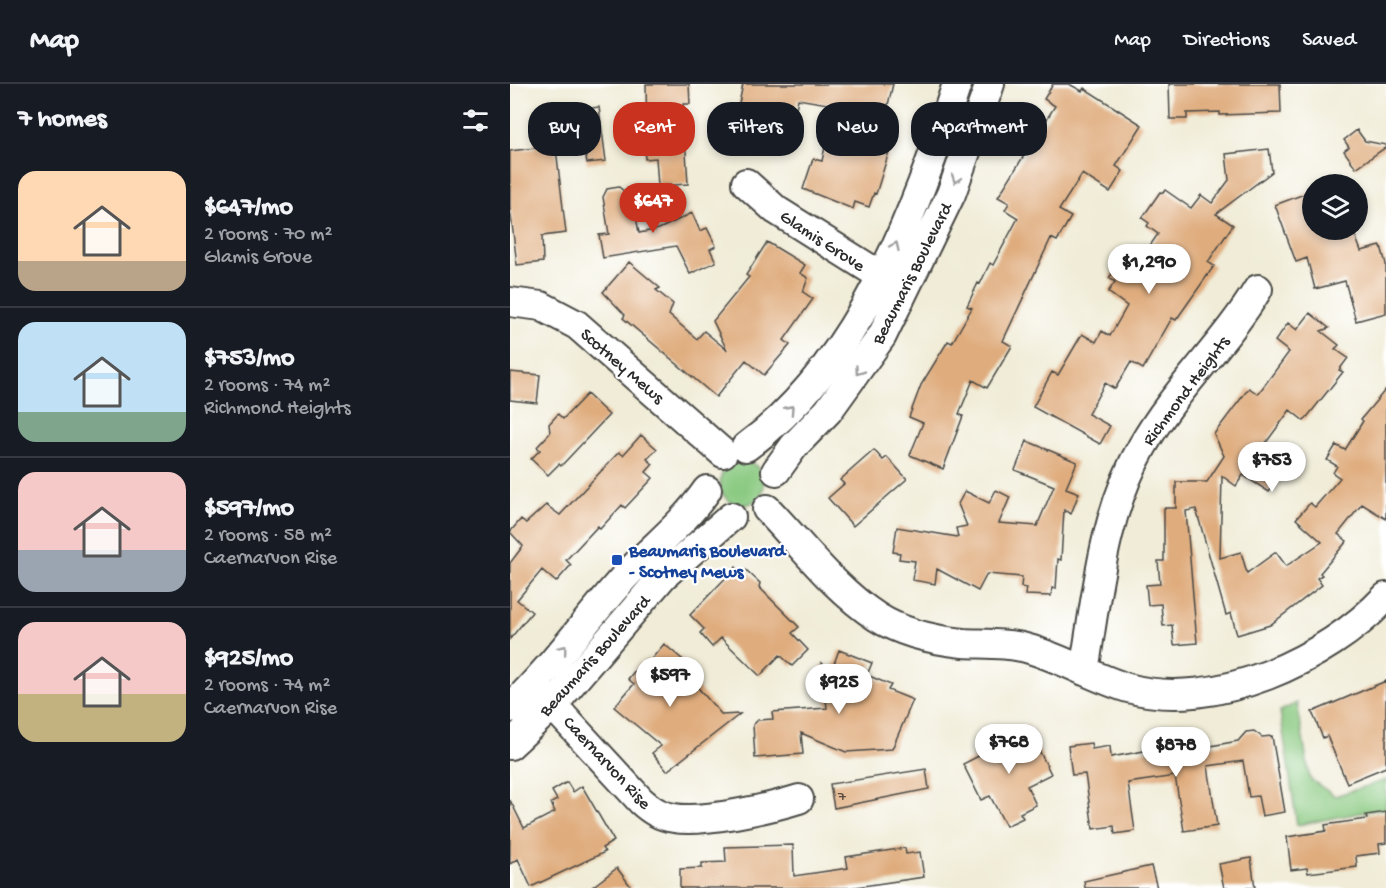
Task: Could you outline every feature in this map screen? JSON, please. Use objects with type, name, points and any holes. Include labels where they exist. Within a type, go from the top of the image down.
[{"type":"street","name":"Beaumaris Boulevard","points":[[734,450],[772,428],[815,380],[881,277],[915,205],[957,84]]},
{"type":"street","name":"Beaumaris Boulevard","points":[[776,471],[852,381],[882,336],[906,291],[951,194],[990,84]]},
{"type":"street","name":"Glamis Grove","points":[[746,183],[776,210],[906,291]]},
{"type":"street","name":"Richmond Heights","points":[[1084,671],[1104,552],[1123,486],[1142,447],[1163,414],[1245,310],[1258,289]]},
{"type":"street","name":"Scotney Mews","points":[[510,302],[541,306],[577,325],[734,450]]},
{"type":"street","points":[[734,450],[761,453],[776,471],[777,491],[767,509],[750,518],[731,517],[712,503],[707,490],[711,466],[734,450]]},
{"type":"street","name":"Beaumaris Boulevard","points":[[510,745],[620,582],[687,517],[707,490]]},
{"type":"street","points":[[767,509],[848,594],[878,617],[908,631],[933,639],[1020,647],[1127,688],[1148,693],[1195,693],[1240,684],[1281,671],[1338,639],[1360,623],[1386,597]]},
{"type":"street","name":"Beaumaris Boulevard","points":[[510,708],[544,694],[663,576],[731,517]]},
{"type":"street","name":"Caernarvon Rise","points":[[544,694],[641,801],[658,814],[687,819],[769,808],[799,800]]},
{"type":"green space","points":[[742,461],[751,462],[758,467],[763,474],[763,492],[758,499],[751,504],[742,505],[733,504],[726,499],[721,492],[720,483],[721,474],[726,467],[733,462]]},
{"type":"green space","points":[[1297,703],[1310,779],[1335,796],[1386,780],[1386,808],[1297,825],[1280,711]]},
{"type":"building","points":[[646,84],[689,84],[690,102],[646,102]]},
{"type":"building","points":[[743,84],[893,84],[889,102],[816,102],[798,99],[797,102],[739,102]]},
{"type":"building","points":[[1053,84],[1069,84],[1082,91],[1084,88],[1142,125],[1116,166],[1123,171],[1110,192],[1082,174],[1059,210],[1071,217],[1057,241],[1051,238],[1003,341],[1012,346],[987,388],[973,380],[959,414],[963,416],[943,469],[910,455],[923,423],[909,417],[921,385],[948,341],[952,343],[972,308],[967,306],[978,283],[980,284],[990,263],[993,265],[1018,218],[1005,210],[1009,203],[998,197],[1024,156],[1047,156],[1047,119],[1055,106],[1044,99]]},
{"type":"building","points":[[1169,84],[1280,84],[1281,113],[1220,115],[1220,112],[1187,113],[1187,119],[1170,119]]},
{"type":"building","points":[[601,122],[606,161],[587,163],[586,156],[601,156]]},
{"type":"building","points":[[1357,130],[1365,141],[1386,145],[1386,147],[1356,168],[1344,151],[1349,147],[1344,140]]},
{"type":"building","points":[[528,149],[528,156],[557,156],[566,233],[542,236],[543,262],[517,265],[510,207],[510,151]]},
{"type":"building","points":[[1269,149],[1272,172],[1216,214],[1233,225],[1208,262],[1214,266],[1176,320],[1172,318],[1143,369],[1131,362],[1115,389],[1105,383],[1088,414],[1110,426],[1100,444],[1033,407],[1052,372],[1058,375],[1082,334],[1096,342],[1102,331],[1110,336],[1127,306],[1108,292],[1115,282],[1109,278],[1126,254],[1138,263],[1158,234],[1147,226],[1149,223],[1142,218],[1160,192],[1163,193],[1165,190],[1191,208],[1201,195],[1212,203],[1229,180],[1226,154]]},
{"type":"building","points":[[645,156],[686,156],[688,184],[658,186],[656,158],[645,159]]},
{"type":"building","points":[[823,156],[888,156],[876,194],[874,193],[869,207],[855,202],[853,209],[803,189],[813,159],[822,161]]},
{"type":"building","points":[[619,187],[633,199],[639,233],[659,229],[692,213],[700,231],[707,228],[716,246],[710,249],[716,262],[690,274],[676,246],[603,258],[599,235],[609,234],[603,197],[607,189]]},
{"type":"building","points":[[1302,195],[1302,240],[1357,240],[1361,251],[1381,246],[1386,264],[1386,313],[1356,321],[1345,281],[1315,289],[1307,258],[1296,262],[1275,205]]},
{"type":"building","points":[[767,242],[805,265],[800,273],[808,278],[803,292],[813,299],[784,340],[790,345],[764,375],[746,360],[716,397],[623,318],[625,315],[603,292],[629,262],[660,288],[656,290],[673,304],[669,315],[697,339],[704,331],[727,350],[713,321],[749,277],[746,275]]},
{"type":"building","points":[[1310,313],[1329,328],[1321,331],[1339,345],[1335,349],[1348,358],[1339,370],[1343,372],[1304,421],[1290,410],[1265,444],[1290,460],[1269,492],[1243,475],[1236,486],[1222,476],[1220,558],[1241,552],[1247,573],[1276,552],[1286,566],[1322,542],[1296,519],[1310,503],[1315,507],[1340,478],[1333,473],[1337,466],[1327,460],[1336,445],[1345,450],[1363,421],[1361,419],[1386,389],[1386,519],[1362,504],[1338,534],[1347,541],[1320,573],[1322,575],[1317,578],[1322,585],[1270,625],[1237,635],[1231,613],[1226,615],[1196,509],[1186,511],[1197,643],[1174,645],[1172,625],[1163,626],[1161,604],[1148,605],[1146,585],[1160,584],[1158,561],[1164,561],[1164,508],[1176,508],[1176,482],[1207,482],[1224,456],[1214,434],[1249,388],[1258,394],[1289,352],[1275,341],[1288,323],[1297,330]]},
{"type":"building","points":[[510,372],[540,375],[537,403],[510,400]]},
{"type":"building","points":[[587,394],[609,415],[561,466],[559,464],[548,475],[531,459],[540,450],[537,447],[550,433],[549,424],[558,414],[563,419]]},
{"type":"building","points":[[641,435],[657,449],[647,459],[653,464],[646,472],[653,478],[625,508],[622,505],[600,529],[598,526],[566,560],[571,565],[556,582],[542,570],[517,600],[532,612],[510,639],[510,563],[523,546],[510,532],[521,519],[526,523],[546,505],[560,515],[619,452],[623,455]]},
{"type":"building","points":[[1027,441],[1077,462],[1066,488],[1079,493],[1071,514],[1064,510],[1061,560],[1058,559],[1056,589],[1052,588],[1051,596],[1025,595],[1026,588],[1021,587],[1022,577],[987,574],[978,591],[937,569],[935,584],[912,580],[915,561],[899,559],[900,553],[893,552],[897,527],[958,537],[956,528],[967,526],[958,504],[965,491],[989,503],[996,490],[1010,497],[999,523],[1037,526],[1054,486],[1015,470]]},
{"type":"building","points":[[874,450],[883,460],[887,457],[907,479],[853,526],[828,498],[844,484],[840,480]]},
{"type":"building","points":[[736,567],[742,574],[746,570],[760,583],[759,587],[799,627],[792,633],[808,650],[792,666],[780,655],[760,676],[721,638],[712,647],[700,633],[704,629],[690,615]]},
{"type":"building","points":[[664,644],[682,659],[677,664],[722,715],[740,714],[667,771],[652,753],[661,746],[614,707],[634,684],[628,679],[640,664],[642,666],[647,660],[649,662]]},
{"type":"building","points":[[839,650],[872,663],[867,675],[891,685],[888,690],[913,700],[892,749],[846,752],[801,733],[803,754],[755,758],[753,725],[758,720],[773,719],[772,712],[827,708],[822,663],[831,672]]},
{"type":"building","points":[[1386,681],[1386,767],[1347,783],[1327,736],[1323,738],[1312,712]]},
{"type":"building","points":[[1027,726],[1051,774],[1027,786],[1036,805],[1020,813],[1023,818],[1006,826],[990,796],[981,800],[963,764],[1010,739],[1008,736]]},
{"type":"building","points":[[1254,731],[1262,737],[1272,736],[1285,812],[1262,816],[1258,796],[1249,797],[1243,761],[1208,766],[1217,826],[1184,831],[1175,776],[1128,783],[1135,831],[1115,834],[1114,826],[1093,829],[1085,774],[1072,775],[1068,746],[1091,743],[1092,749],[1110,746],[1111,757],[1204,740],[1205,747],[1238,741],[1246,732]]},
{"type":"building","points":[[926,769],[929,789],[834,808],[830,784]]},
{"type":"building","points":[[567,782],[573,792],[582,786],[614,841],[602,848],[605,852],[531,887],[518,859],[510,864],[510,800],[524,828],[555,812],[551,803],[557,800],[552,791]]},
{"type":"building","points":[[1386,812],[1386,843],[1379,844],[1380,853],[1356,856],[1357,867],[1308,873],[1307,868],[1291,870],[1287,837],[1326,831],[1325,825],[1367,819],[1366,815]]},
{"type":"building","points":[[793,845],[794,876],[848,868],[846,857],[905,848],[906,854],[920,852],[924,877],[849,888],[680,888],[680,869],[702,868],[702,863],[726,862],[725,847]]},
{"type":"building","points":[[1251,858],[1255,888],[1224,888],[1219,864]]},
{"type":"building","points":[[1151,866],[1157,888],[1085,888],[1084,881]]},
{"type":"building","points":[[617,868],[632,888],[591,888]]},
{"type":"place","name":"Beaumaris Boulevard - Scotney Mews","points":[[617,560]]}]
